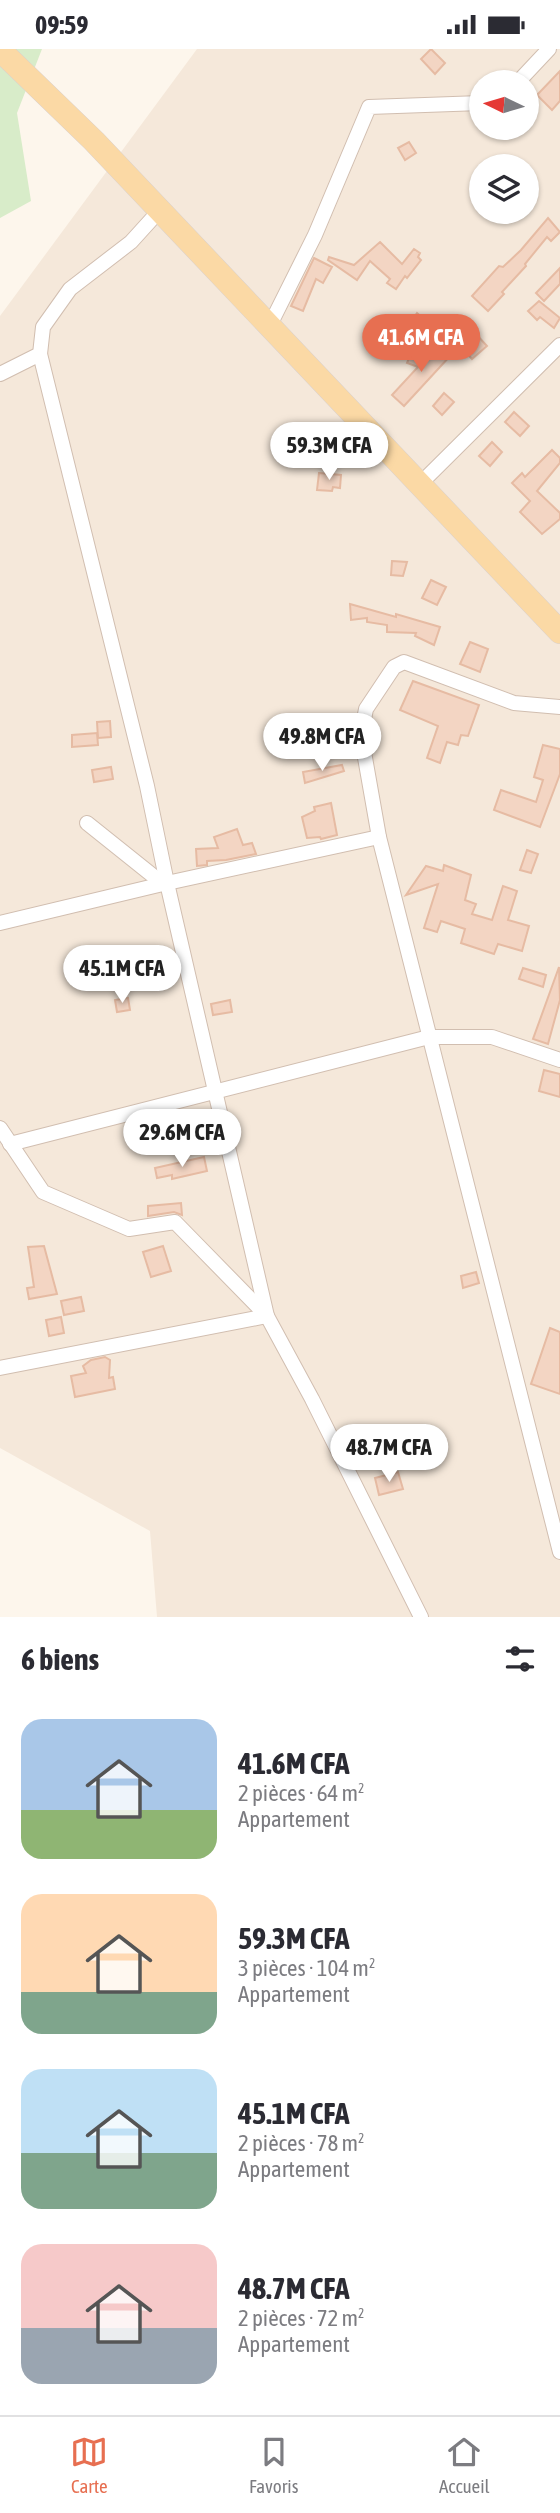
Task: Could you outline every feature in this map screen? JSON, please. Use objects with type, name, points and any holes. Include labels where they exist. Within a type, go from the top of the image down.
[{"type":"main road","points":[[0,50],[94,141],[560,632]]},
{"type":"street","points":[[529,70],[549,49]]},
{"type":"street","points":[[270,325],[315,235],[369,107],[469,103]]},
{"type":"street","points":[[160,210],[131,242],[70,289],[43,327],[40,354],[148,786],[167,883],[267,1316]]},
{"type":"street","points":[[421,483],[560,345]]},
{"type":"street","points":[[0,374],[40,354]]},
{"type":"street","points":[[560,707],[514,703],[404,662],[398,664],[366,709],[361,734],[379,837],[560,1552]]},
{"type":"street","points":[[88,823],[157,879],[167,883]]},
{"type":"street","points":[[0,923],[379,837]]},
{"type":"street","points":[[10,1144],[216,1089],[429,1037],[492,1037],[560,1060]]},
{"type":"street","points":[[0,1128],[43,1192],[129,1229],[175,1221],[267,1316],[312,1399],[421,1617]]},
{"type":"street","points":[[0,1369],[267,1316]]},
{"type":"street","points":[[543,1482],[560,1486]]},
{"type":"shaded area","points":[[197,49],[560,49],[560,1617],[157,1617],[150,1531],[0,1448],[0,316]]},
{"type":"green space","points":[[0,49],[42,49],[17,113],[31,201],[0,218]]},
{"type":"building","points":[[431,49],[445,63],[435,74],[421,59]]},
{"type":"building","points":[[560,71],[560,101],[552,110],[539,97],[539,93]]},
{"type":"building","points":[[409,142],[416,153],[405,160],[398,148]]},
{"type":"building","points":[[548,218],[560,232],[551,241],[547,237],[488,311],[472,296],[499,266],[503,267],[521,250]]},
{"type":"building","points":[[380,242],[402,264],[414,249],[420,253],[418,257],[421,260],[396,289],[387,283],[390,279],[370,261],[357,280],[328,260],[329,257],[354,265]]},
{"type":"building","points":[[314,258],[332,267],[323,283],[316,279],[303,311],[291,306]]},
{"type":"building","points":[[560,268],[560,284],[544,301],[536,293]]},
{"type":"building","points":[[539,301],[560,318],[554,328],[540,317],[537,320],[528,311]]},
{"type":"building","points":[[417,313],[429,324],[422,332],[418,329],[396,343],[392,337],[411,322]]},
{"type":"building","points":[[475,333],[487,346],[472,359],[461,347]]},
{"type":"building","points":[[439,344],[451,355],[404,406],[392,395],[418,367],[407,363],[412,351],[423,362]]},
{"type":"building","points":[[444,393],[454,402],[442,415],[433,406]]},
{"type":"building","points":[[514,412],[529,426],[520,436],[505,422]]},
{"type":"building","points":[[317,434],[337,440],[334,453],[313,447]]},
{"type":"building","points":[[492,442],[502,452],[490,466],[479,456]]},
{"type":"building","points":[[552,450],[560,458],[560,463],[537,491],[560,513],[560,519],[542,534],[520,512],[530,501],[512,483],[522,473],[525,477]]},
{"type":"building","points":[[319,473],[341,475],[340,488],[333,487],[332,491],[317,490]]},
{"type":"building","points":[[392,561],[407,562],[403,576],[391,575]]},
{"type":"building","points":[[431,580],[446,587],[437,605],[422,598]]},
{"type":"building","points":[[350,604],[440,627],[434,645],[415,636],[416,633],[387,632],[387,625],[367,622],[367,618],[351,620]]},
{"type":"building","points":[[470,642],[488,649],[480,672],[460,664]]},
{"type":"building","points":[[413,681],[479,705],[468,736],[461,735],[458,745],[447,742],[440,763],[427,758],[438,726],[400,710]]},
{"type":"building","points":[[110,721],[111,737],[98,738],[97,722]]},
{"type":"building","points":[[97,733],[98,745],[72,747],[72,735]]},
{"type":"building","points":[[543,745],[560,749],[560,774],[540,827],[494,810],[501,790],[536,802],[543,780],[534,777]]},
{"type":"building","points":[[342,765],[344,771],[305,783],[303,772]]},
{"type":"building","points":[[111,767],[113,779],[94,782],[92,770]]},
{"type":"building","points":[[331,803],[337,835],[321,839],[307,838],[302,817],[315,811],[314,807]]},
{"type":"building","points":[[237,829],[243,845],[252,843],[256,854],[207,861],[207,865],[197,866],[196,849],[218,848],[214,837]]},
{"type":"building","points":[[527,850],[538,854],[531,873],[520,870]]},
{"type":"building","points":[[444,865],[471,875],[465,900],[476,904],[472,914],[492,920],[503,886],[517,891],[508,920],[529,926],[522,951],[498,944],[494,954],[461,943],[465,929],[441,921],[437,932],[424,928],[438,884],[406,895],[426,866],[443,871]]},
{"type":"building","points":[[559,967],[560,1000],[548,1044],[533,1039]]},
{"type":"building","points":[[523,968],[546,975],[543,987],[519,979]]},
{"type":"building","points":[[128,998],[130,1010],[117,1012],[115,1000]]},
{"type":"building","points":[[230,1000],[232,1012],[213,1015],[211,1004]]},
{"type":"building","points":[[544,1070],[560,1074],[560,1097],[539,1091]]},
{"type":"building","points":[[204,1157],[207,1171],[172,1179],[172,1175],[157,1178],[155,1168]]},
{"type":"building","points":[[181,1203],[182,1215],[174,1212],[148,1216],[148,1206]]},
{"type":"building","points":[[44,1246],[57,1294],[29,1299],[27,1288],[34,1287],[28,1247]]},
{"type":"building","points":[[163,1246],[171,1271],[151,1277],[143,1252]]},
{"type":"building","points":[[476,1272],[479,1283],[463,1288],[461,1276]]},
{"type":"building","points":[[81,1297],[84,1311],[64,1315],[61,1301]]},
{"type":"building","points":[[61,1317],[64,1333],[49,1336],[46,1320]]},
{"type":"building","points":[[550,1328],[560,1332],[560,1394],[531,1384]]},
{"type":"building","points":[[105,1357],[110,1360],[109,1378],[113,1377],[115,1389],[75,1397],[71,1376],[86,1373],[83,1366],[91,1360]]},
{"type":"building","points":[[398,1472],[403,1489],[379,1495],[375,1478]]}]
